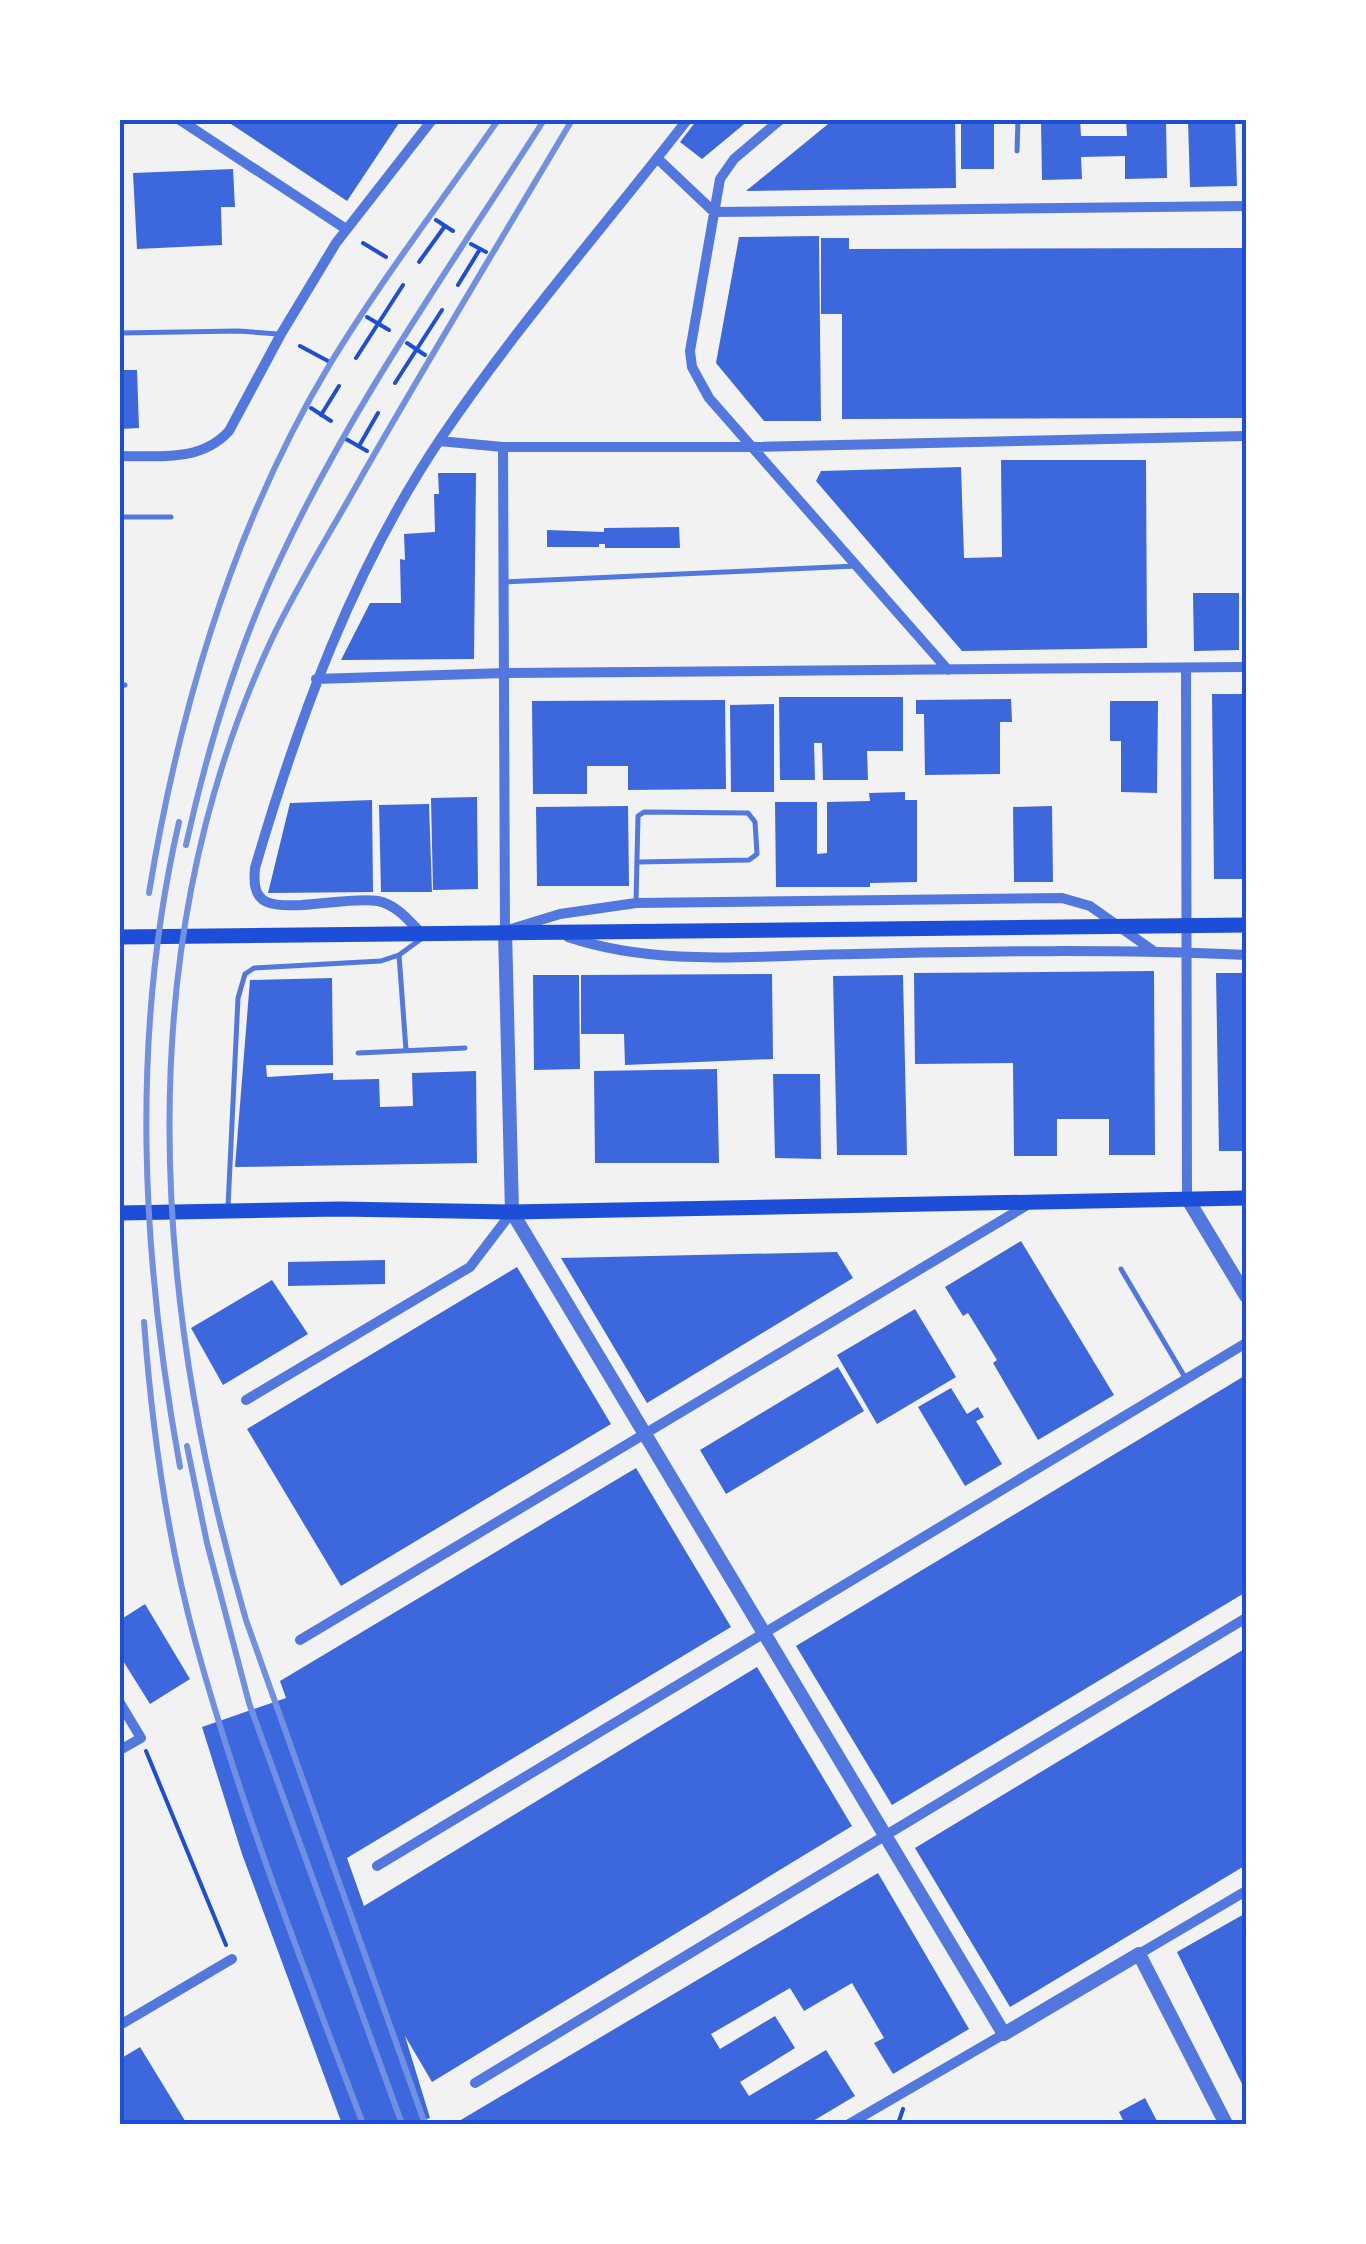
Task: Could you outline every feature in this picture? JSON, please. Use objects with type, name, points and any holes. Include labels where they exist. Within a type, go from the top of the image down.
[{"type":"main road","points":[[120,937],[1246,926]]},
{"type":"main road","points":[[120,1213],[340,1209],[512,1212],[1246,1198]]},
{"type":"street","points":[[180,120],[346,229]]},
{"type":"street","points":[[120,456],[184,454],[208,449],[219,442],[346,229],[432,120]]},
{"type":"street","points":[[425,936],[394,907],[378,902],[265,901],[256,889],[255,868],[285,766],[316,678],[393,518],[439,441],[506,346],[686,120]]},
{"type":"street","points":[[780,120],[726,169],[717,188],[692,328],[692,367],[709,398],[948,670]]},
{"type":"street","points":[[657,158],[714,212],[1246,206]]},
{"type":"street","points":[[439,441],[503,447],[752,447],[1246,436]]},
{"type":"street","points":[[503,447],[504,931],[512,1212],[1004,2034]]},
{"type":"street","points":[[316,678],[1246,667]]},
{"type":"street","points":[[1186,668],[1187,1198],[1246,1296]]},
{"type":"street","points":[[504,931],[560,914],[636,903],[1062,898],[1090,906],[1155,952]]},
{"type":"street","points":[[552,932],[603,949],[675,957],[1155,952],[1246,955]]},
{"type":"street","points":[[300,1640],[1030,1204]]},
{"type":"street","points":[[246,1400],[470,1268],[512,1212]]},
{"type":"street","points":[[377,1866],[1246,1343]]},
{"type":"street","points":[[475,2082],[1246,1618]]},
{"type":"street","points":[[120,1703],[141,1738],[120,1750]]},
{"type":"street","points":[[849,2124],[1246,1891]]},
{"type":"street","points":[[1138,1954],[1226,2124]]},
{"type":"street","points":[[120,2024],[232,1959]]},
{"type":"lane","points":[[1018,120],[1018,151]]},
{"type":"lane","points":[[120,333],[281,334]]},
{"type":"lane","points":[[120,517],[171,517]]},
{"type":"lane","points":[[504,582],[856,566]]},
{"type":"lane","points":[[636,903],[638,816],[648,811],[748,813],[755,822],[757,854],[748,860],[638,862]]},
{"type":"lane","points":[[228,1210],[238,998],[245,974],[254,968],[368,963],[399,955],[425,936]]},
{"type":"lane","points":[[399,955],[406,1050]]},
{"type":"lane","points":[[358,1053],[466,1048]]},
{"type":"lane","points":[[1121,1269],[1186,1379]]},
{"type":"path","points":[[436,220],[453,231]]},
{"type":"path","points":[[419,262],[445,226]]},
{"type":"path","points":[[363,243],[386,257]]},
{"type":"path","points":[[458,285],[483,251],[471,244]]},
{"type":"path","points":[[356,358],[403,285]]},
{"type":"path","points":[[395,384],[442,310]]},
{"type":"path","points":[[367,318],[389,330]]},
{"type":"path","points":[[407,343],[425,354]]},
{"type":"path","points":[[300,346],[328,362]]},
{"type":"path","points":[[321,415],[339,386]]},
{"type":"path","points":[[310,408],[331,421]]},
{"type":"path","points":[[359,446],[378,413]]},
{"type":"path","points":[[346,439],[367,451]]},
{"type":"path","points":[[141,1738],[232,1959]]},
{"type":"building","points":[[225,120],[401,120],[347,201]]},
{"type":"building","points":[[697,120],[749,120],[702,159],[680,142]]},
{"type":"building","points":[[833,120],[955,120],[956,188],[746,191]]},
{"type":"building","points":[[961,120],[994,120],[994,169],[961,169]]},
{"type":"building","points":[[1041,120],[1080,120],[1081,136],[1127,136],[1126,120],[1166,120],[1167,178],[1125,179],[1125,156],[1081,157],[1082,179],[1042,180]]},
{"type":"building","points":[[1188,120],[1235,120],[1237,186],[1190,187]]},
{"type":"building","points":[[233,169],[235,207],[221,207],[222,245],[137,249],[133,173]]},
{"type":"building","points":[[819,236],[821,421],[764,421],[716,363],[739,237]]},
{"type":"building","points":[[821,238],[849,238],[849,249],[1246,248],[1246,418],[842,419],[842,314],[821,314]]},
{"type":"building","points":[[120,370],[137,370],[139,428],[120,429]]},
{"type":"building","points":[[1001,460],[1146,460],[1147,648],[962,651],[816,481],[821,471],[961,467],[964,558],[1002,557]]},
{"type":"building","points":[[438,473],[476,473],[474,659],[341,660],[370,603],[401,603],[404,534],[435,532]]},
{"type":"building","points":[[679,527],[680,548],[605,548],[605,544],[547,547],[547,530],[604,532],[604,528]]},
{"type":"building","points":[[1193,593],[1239,593],[1239,650],[1194,651]]},
{"type":"building","points":[[1212,694],[1246,694],[1246,879],[1214,879]]},
{"type":"building","points":[[779,697],[903,697],[903,751],[867,751],[868,780],[823,780],[822,743],[814,743],[815,780],[780,780]]},
{"type":"building","points":[[1011,699],[1012,722],[1000,722],[1000,774],[925,775],[924,714],[916,714],[916,700]]},
{"type":"building","points":[[725,700],[726,789],[628,790],[628,766],[587,766],[587,794],[533,794],[532,701]]},
{"type":"building","points":[[1110,701],[1158,701],[1157,793],[1121,792],[1121,741],[1110,741]]},
{"type":"building","points":[[774,704],[774,792],[731,792],[730,705]]},
{"type":"building","points":[[905,792],[905,800],[917,800],[917,882],[870,883],[870,887],[776,887],[775,802],[817,802],[817,854],[827,853],[827,802],[870,801],[869,793]]},
{"type":"building","points":[[477,797],[478,889],[433,890],[431,798]]},
{"type":"building","points":[[372,800],[373,892],[268,893],[290,803]]},
{"type":"building","points":[[429,804],[432,892],[381,892],[379,805]]},
{"type":"building","points":[[628,806],[629,886],[537,886],[536,807]]},
{"type":"building","points":[[1052,806],[1053,882],[1014,882],[1013,807]]},
{"type":"building","points":[[1154,971],[1155,1155],[1109,1155],[1109,1119],[1057,1119],[1057,1156],[1014,1156],[1013,1063],[915,1064],[914,973]]},
{"type":"building","points":[[1216,973],[1246,973],[1246,1151],[1219,1151]]},
{"type":"building","points":[[772,974],[773,1059],[625,1065],[624,1034],[581,1034],[581,975]]},
{"type":"building","points":[[533,975],[579,975],[580,1069],[534,1070]]},
{"type":"building","points":[[903,975],[907,1155],[837,1155],[833,976]]},
{"type":"building","points":[[332,978],[333,1065],[266,1065],[267,1077],[333,1073],[333,1080],[379,1079],[380,1107],[413,1106],[412,1073],[476,1071],[477,1163],[235,1167],[250,980]]},
{"type":"building","points":[[717,1069],[719,1163],[595,1163],[594,1071]]},
{"type":"building","points":[[773,1074],[820,1074],[821,1159],[775,1158]]},
{"type":"building","points":[[1021,1241],[1114,1395],[1038,1440],[993,1363],[997,1360],[968,1313],[963,1316],[945,1287]]},
{"type":"building","points":[[837,1252],[853,1278],[647,1403],[561,1258]]},
{"type":"building","points":[[385,1260],[385,1284],[288,1286],[288,1262]]},
{"type":"building","points":[[517,1267],[611,1424],[341,1586],[247,1429]]},
{"type":"building","points":[[272,1280],[308,1334],[223,1385],[191,1328]]},
{"type":"building","points":[[915,1309],[956,1377],[877,1424],[837,1355]]},
{"type":"building","points":[[838,1367],[864,1411],[726,1494],[700,1450]]},
{"type":"building","points":[[1246,1375],[1246,1592],[892,1805],[796,1646]]},
{"type":"building","points":[[951,1388],[967,1414],[978,1407],[984,1417],[976,1421],[1002,1464],[965,1486],[918,1407]]},
{"type":"building","points":[[636,1468],[731,1627],[347,1858],[364,1906],[757,1667],[852,1826],[432,2082],[405,2036],[430,2118],[411,2124],[342,2124],[242,1854],[202,1727],[286,1698],[280,1681]]},
{"type":"building","points":[[145,1604],[190,1679],[150,1704],[120,1656],[120,1620]]},
{"type":"building","points":[[1246,1648],[1246,1865],[1010,2007],[915,1848]]},
{"type":"building","points":[[878,1873],[969,2029],[893,2074],[874,2043],[884,2038],[852,1983],[804,2011],[790,1988],[711,2034],[720,2049],[775,2016],[795,2048],[740,2082],[749,2096],[826,2050],[855,2096],[808,2124],[454,2124]]},
{"type":"building","points":[[1246,1913],[1246,2092],[1177,1952]]},
{"type":"building","points":[[140,2047],[187,2124],[120,2124],[120,2059]]},
{"type":"building","points":[[1145,2098],[1157,2121],[1125,2124],[1119,2112]]},
{"type":"railway","points":[[149,893],[176,755],[194,687],[214,620],[265,489],[330,364],[498,120]]},
{"type":"railway","points":[[186,845],[225,698],[251,627],[309,500],[372,389],[544,120]]},
{"type":"railway","points":[[425,2124],[246,1620],[214,1499],[190,1376],[175,1252],[170,1128],[175,1004],[193,881],[224,760],[270,643],[389,429],[572,120]]},
{"type":"railway","points":[[179,822],[163,902],[153,983],[146,1144],[156,1306],[180,1467]]},
{"type":"railway","points":[[144,1322],[162,1484],[196,1644],[253,1826],[363,2124]]},
{"type":"railway","points":[[187,1446],[207,1543],[249,1703],[402,2124]]}]
